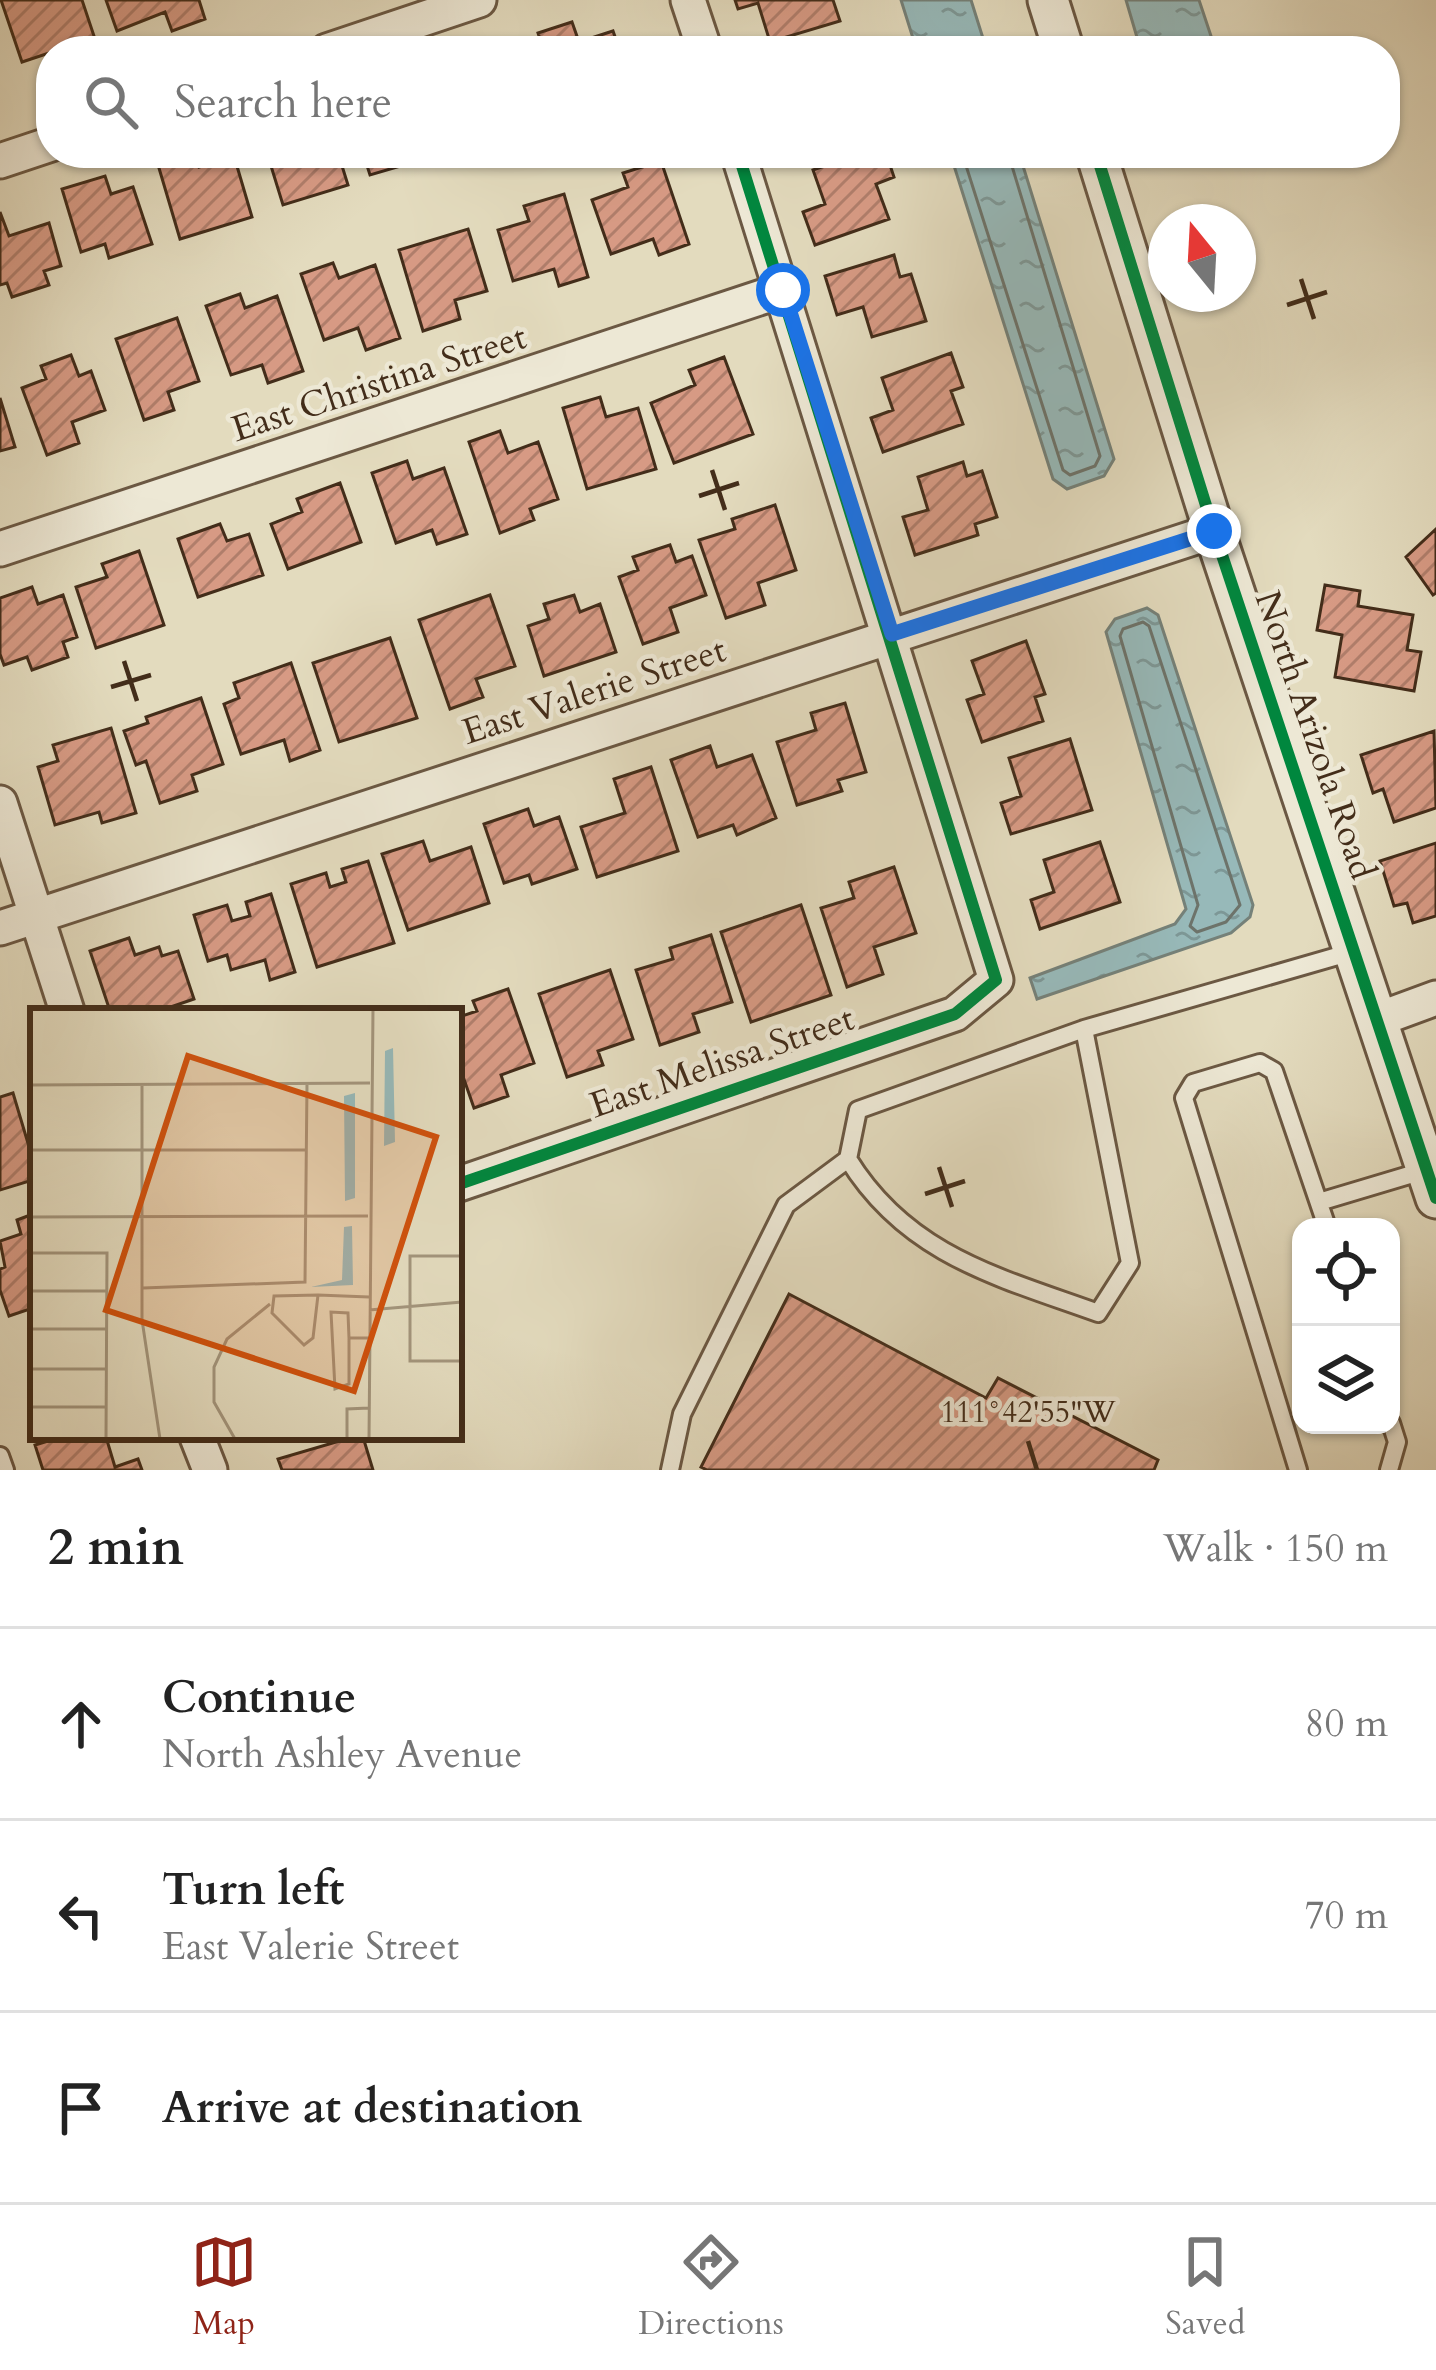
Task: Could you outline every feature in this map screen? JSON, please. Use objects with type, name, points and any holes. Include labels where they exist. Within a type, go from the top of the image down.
[{"type":"street","points":[[371,36],[478,0]]},
{"type":"street","points":[[688,0],[700,36]]},
{"type":"street","points":[[1048,0],[1059,36]]},
{"type":"street","points":[[0,161],[36,149]]},
{"type":"street","points":[[743,168],[892,634]]},
{"type":"street","name":"North Arizola Road","points":[[1101,168],[1214,531],[1432,1184]]},
{"type":"street","name":"East Christina Street","points":[[0,549],[783,290]]},
{"type":"street","name":"East Valerie Street","points":[[0,928],[1214,531]]},
{"type":"street","name":"East Melissa Street","points":[[462,1183],[955,1014],[996,980],[892,634]]},
{"type":"street","points":[[0,803],[66,1008]]},
{"type":"street","points":[[1379,1019],[1436,998]]},
{"type":"street","points":[[198,1440],[210,1470]]},
{"type":"lane","points":[[670,1470],[682,1414],[786,1204],[848,1159],[858,1110],[1084,1029],[1356,950]]},
{"type":"lane","points":[[848,1159],[873,1200],[959,1263],[1099,1312],[1130,1263],[1084,1029]]},
{"type":"lane","points":[[1298,1470],[1184,1098],[1193,1083],[1260,1063],[1274,1071],[1324,1218]]},
{"type":"lane","points":[[1319,1202],[1432,1184]]},
{"type":"lane","points":[[1389,1470],[1397,1442],[1394,1434]]},
{"type":"lane","points":[[0,1456],[4,1470]]},
{"type":"water","points":[[901,0],[971,0],[982,36],[912,36]]},
{"type":"water","points":[[1126,0],[1199,0],[1211,36],[1137,36]]},
{"type":"water","points":[[955,168],[1024,168],[1114,459],[1104,476],[1067,489],[1053,479]]},
{"type":"water","points":[[1147,608],[1158,615],[1253,905],[1250,917],[1231,933],[1037,999],[1030,978],[1175,924],[1186,909],[1106,632],[1115,619]]},
{"type":"building","points":[[1,0],[82,0],[94,36],[36,36],[36,57],[22,62]]},
{"type":"building","points":[[106,0],[199,0],[205,19],[172,31],[165,12],[117,31]]},
{"type":"building","points":[[735,0],[833,0],[840,21],[790,36],[768,36],[758,3],[738,9]]},
{"type":"building","points":[[572,22],[577,36],[539,36]]},
{"type":"building","points":[[159,168],[238,168],[252,217],[180,239]]},
{"type":"building","points":[[272,168],[343,168],[348,185],[283,205]]},
{"type":"building","points":[[368,168],[394,168],[370,175]]},
{"type":"building","points":[[663,168],[689,244],[659,255],[653,239],[611,254],[592,200],[628,187],[623,173]]},
{"type":"building","points":[[891,168],[894,177],[876,184],[889,219],[815,245],[803,212],[825,204],[813,170]]},
{"type":"building","points":[[105,176],[111,194],[133,187],[152,244],[109,258],[105,244],[81,252],[62,189]]},
{"type":"building","points":[[564,194],[588,277],[559,286],[554,269],[513,281],[498,230],[529,221],[524,206]]},
{"type":"building","points":[[0,212],[9,236],[49,223],[61,266],[44,271],[49,285],[12,297],[7,283],[0,285]]},
{"type":"building","points":[[468,229],[487,291],[455,300],[460,319],[423,331],[399,250]]},
{"type":"building","points":[[894,255],[900,277],[911,274],[926,321],[872,337],[863,307],[837,315],[825,276]]},
{"type":"building","points":[[333,263],[339,278],[375,265],[400,338],[366,350],[358,328],[324,340],[301,274]]},
{"type":"building","points":[[240,294],[245,308],[277,296],[303,371],[268,383],[262,365],[231,375],[206,306]]},
{"type":"building","points":[[177,318],[199,381],[168,392],[174,410],[144,420],[116,339]]},
{"type":"building","points":[[951,353],[963,387],[951,391],[963,424],[883,452],[871,418],[893,410],[882,378]]},
{"type":"building","points":[[71,355],[79,376],[91,371],[105,410],[72,422],[79,443],[47,455],[22,388],[46,379],[41,366]]},
{"type":"building","points":[[724,357],[753,434],[674,463],[651,403],[695,385],[689,370]]},
{"type":"building","points":[[600,397],[606,417],[638,408],[656,469],[587,489],[563,408]]},
{"type":"building","points":[[0,398],[15,447],[0,451]]},
{"type":"building","points":[[500,431],[508,453],[538,442],[558,499],[530,509],[534,520],[500,533],[469,442]]},
{"type":"building","points":[[407,461],[413,479],[444,468],[467,534],[437,544],[432,530],[396,543],[372,473]]},
{"type":"building","points":[[963,462],[967,476],[982,471],[997,517],[975,524],[978,535],[915,555],[903,517],[928,510],[918,477]]},
{"type":"building","points":[[340,483],[361,542],[288,569],[271,524],[302,512],[297,499]]},
{"type":"building","points":[[775,505],[796,570],[758,583],[765,605],[726,618],[699,540],[735,529],[732,519]]},
{"type":"building","points":[[220,524],[227,541],[249,534],[263,575],[198,597],[178,539]]},
{"type":"building","points":[[1436,529],[1436,593],[1433,595],[1406,557]]},
{"type":"building","points":[[670,545],[676,562],[692,556],[706,595],[670,608],[678,632],[643,644],[619,577],[638,570],[633,557]]},
{"type":"building","points":[[139,551],[164,625],[96,648],[76,587],[107,577],[102,564]]},
{"type":"building","points":[[1325,585],[1360,591],[1358,606],[1413,615],[1407,650],[1421,652],[1414,691],[1335,677],[1342,635],[1317,630]]},
{"type":"building","points":[[32,587],[38,604],[63,595],[77,637],[63,642],[68,657],[32,670],[27,657],[4,665],[0,598]]},
{"type":"building","points":[[490,595],[515,666],[476,679],[483,697],[450,709],[419,620]]},
{"type":"building","points":[[574,595],[580,612],[600,604],[616,652],[544,676],[528,626],[549,619],[544,604]]},
{"type":"building","points":[[390,638],[417,718],[339,742],[313,663]]},
{"type":"building","points":[[1026,641],[1045,694],[1035,697],[1043,721],[982,742],[967,700],[984,694],[972,661]]},
{"type":"building","points":[[291,663],[320,750],[290,761],[284,740],[241,754],[224,704],[239,698],[234,683]]},
{"type":"building","points":[[201,698],[223,764],[192,775],[197,791],[160,803],[146,761],[136,765],[124,731],[148,723],[146,717]]},
{"type":"building","points":[[845,703],[866,772],[838,780],[842,791],[797,805],[777,742],[816,730],[811,713]]},
{"type":"building","points":[[111,728],[136,813],[102,823],[99,812],[55,825],[38,767],[58,761],[53,745]]},
{"type":"building","points":[[1434,731],[1436,808],[1394,822],[1383,789],[1373,793],[1361,755]]},
{"type":"building","points":[[1070,739],[1092,810],[1011,834],[1001,803],[1021,796],[1009,758]]},
{"type":"building","points":[[710,746],[717,767],[752,755],[776,818],[737,835],[733,825],[698,837],[671,760]]},
{"type":"building","points":[[651,767],[678,851],[597,877],[581,827],[625,813],[614,779]]},
{"type":"building","points":[[528,809],[534,826],[559,817],[577,869],[532,884],[529,875],[504,883],[484,824]]},
{"type":"building","points":[[423,841],[430,861],[471,847],[489,903],[408,930],[382,854]]},
{"type":"building","points":[[1100,842],[1120,902],[1040,929],[1031,900],[1054,892],[1044,860]]},
{"type":"building","points":[[1436,843],[1436,916],[1413,923],[1407,903],[1394,906],[1380,861]]},
{"type":"building","points":[[368,861],[394,943],[317,967],[291,884],[326,873],[330,887],[346,882],[342,869]]},
{"type":"building","points":[[894,867],[916,933],[874,947],[883,974],[847,987],[821,908],[854,898],[849,882]]},
{"type":"building","points":[[271,894],[295,972],[270,980],[265,960],[231,970],[227,955],[208,961],[194,915],[227,905],[232,921],[250,916],[246,902]]},
{"type":"building","points":[[801,905],[831,995],[751,1022],[721,932]]},
{"type":"building","points":[[711,935],[732,1002],[693,1014],[699,1032],[660,1045],[636,970],[673,959],[670,948]]},
{"type":"building","points":[[129,938],[135,955],[159,947],[162,956],[178,951],[194,999],[168,1008],[109,1008],[90,951]]},
{"type":"building","points":[[610,970],[633,1039],[598,1051],[603,1065],[567,1077],[539,994]]},
{"type":"building","points":[[508,989],[534,1063],[501,1075],[508,1096],[474,1108],[462,1074],[462,1016],[477,1011],[473,1001]]},
{"type":"building","points":[[13,1093],[30,1150],[30,1181],[0,1190],[0,1097]]},
{"type":"building","points":[[30,1215],[30,1309],[9,1316],[0,1290],[0,1269],[5,1267],[0,1241],[21,1234],[17,1220]]},
{"type":"building","points":[[789,1294],[986,1398],[998,1378],[1158,1460],[1154,1470],[707,1470],[701,1467]]},
{"type":"building","points":[[51,1440],[107,1440],[115,1467],[138,1459],[142,1470],[43,1470],[35,1445]]},
{"type":"building","points":[[343,1440],[364,1440],[373,1470],[282,1470],[278,1459]]},
{"type":"cycle path","points":[[462,1183],[955,1014],[996,980],[743,168]]},
{"type":"cycle path","points":[[1101,168],[1214,531],[1436,1198]]},
{"type":"route","points":[[783,290],[892,634],[1214,531]]}]
